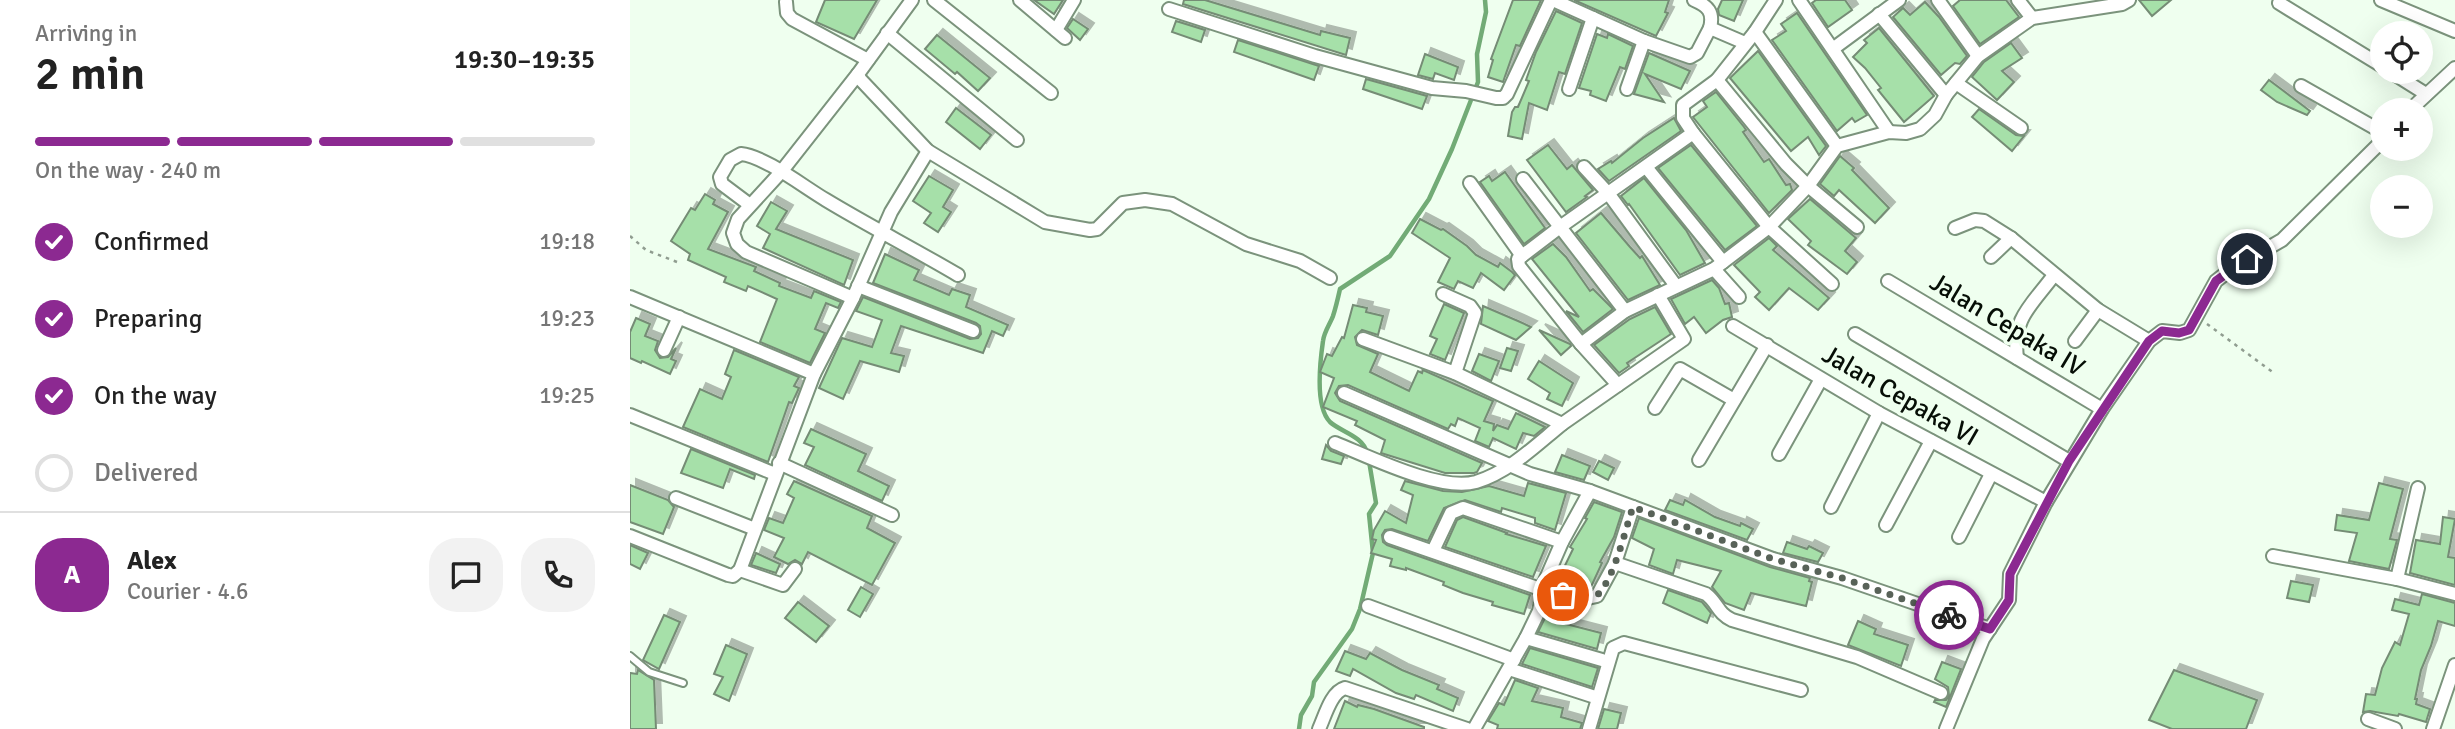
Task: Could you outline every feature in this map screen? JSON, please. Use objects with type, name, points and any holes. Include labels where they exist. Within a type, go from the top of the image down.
[{"type":"street","points":[[912,0],[781,172],[738,219],[733,233],[737,244],[746,252],[973,331]]},
{"type":"street","points":[[934,0],[1051,93]]},
{"type":"street","points":[[1020,0],[1060,34],[1074,0]]},
{"type":"street","points":[[1169,9],[1419,85],[1496,98],[1507,94],[1552,0],[1644,41],[1690,57],[1697,53],[1710,28],[1712,18],[1710,10],[1694,0]]},
{"type":"street","points":[[1776,0],[1717,80],[1683,105],[1683,118],[1769,227],[1832,284]]},
{"type":"street","points":[[1799,0],[1889,132]]},
{"type":"street","points":[[1834,48],[1899,0]]},
{"type":"street","points":[[1938,0],[1978,56]]},
{"type":"street","points":[[2018,0],[2032,18]]},
{"type":"street","points":[[2381,0],[2455,31]]},
{"type":"street","points":[[1581,344],[1625,311],[1718,266],[1769,227],[1808,186],[1837,146],[1889,132],[1920,129],[1935,115],[1946,95],[1978,56],[2032,18],[2123,1]]},
{"type":"street","points":[[786,2],[792,19],[867,60]]},
{"type":"street","points":[[2280,3],[2370,59]]},
{"type":"street","points":[[1879,15],[1946,95]]},
{"type":"street","points":[[1569,89],[1594,18]]},
{"type":"street","points":[[1710,28],[1745,43]]},
{"type":"street","points":[[1755,32],[1837,146]]},
{"type":"street","points":[[887,33],[1017,140]]},
{"type":"street","points":[[1628,89],[1644,41]]},
{"type":"street","points":[[2422,98],[2455,68]]},
{"type":"street","points":[[858,74],[928,151],[1045,222],[1090,230],[1103,225],[1123,203],[1145,200],[1172,204],[1246,244],[1300,261],[1330,278]]},
{"type":"street","points":[[1717,80],[1808,186],[1857,227]]},
{"type":"street","points":[[1956,83],[2021,128]]},
{"type":"street","points":[[2410,84],[2426,94]]},
{"type":"street","points":[[2301,86],[2370,125]]},
{"type":"street","points":[[1618,385],[1581,344],[1519,265],[1518,259],[1693,133]]},
{"type":"street","points":[[630,536],[728,575],[733,576],[740,570],[814,374],[891,212],[928,151]]},
{"type":"street","points":[[750,205],[722,184],[720,177],[730,160],[741,153],[748,154],[781,172],[881,233],[958,275]]},
{"type":"street","points":[[1946,729],[1976,656],[2009,600],[2010,574],[2046,502],[2102,409],[2149,341],[2162,331],[2184,333],[2189,330],[2216,281],[2282,240],[2370,153]]},
{"type":"street","points":[[1584,167],[1608,193],[1675,286]]},
{"type":"street","points":[[1646,167],[1739,298]]},
{"type":"street","points":[[1523,179],[1625,311]]},
{"type":"street","points":[[1470,183],[1522,256]]},
{"type":"street","points":[[1955,228],[1980,220],[2011,238],[2098,310],[2149,341]]},
{"type":"street","points":[[1991,257],[2011,238]]},
{"type":"street","points":[[2017,358],[2015,339],[2018,326],[2054,275]]},
{"type":"street","name":"Jalan Cepaka IV","points":[[1888,281],[2102,409]]},
{"type":"street","points":[[1443,294],[1470,306],[1475,313],[1455,373]]},
{"type":"street","points":[[1335,443],[1401,470],[1445,482],[1474,482],[1514,466],[1562,424],[1684,339],[1658,295]]},
{"type":"street","points":[[630,297],[814,374]]},
{"type":"street","points":[[2075,341],[2098,310]]},
{"type":"street","points":[[664,350],[679,317]]},
{"type":"street","name":"Jalan Cepaka VI","points":[[1733,326],[1880,413],[2046,502]]},
{"type":"street","points":[[1855,334],[2069,461]]},
{"type":"street","points":[[1363,339],[1455,373],[1562,424]]},
{"type":"street","points":[[1699,460],[1767,345]]},
{"type":"street","points":[[1655,408],[1680,369],[1734,400]]},
{"type":"street","points":[[1779,454],[1821,379]]},
{"type":"street","points":[[1345,393],[1530,474],[1590,491],[1773,559],[1842,578],[1990,629]]},
{"type":"street","points":[[1831,507],[1880,413]]},
{"type":"street","points":[[630,415],[892,515]]},
{"type":"street","points":[[1886,525],[1931,441]]},
{"type":"street","points":[[1959,537],[1991,474]]},
{"type":"street","points":[[2397,579],[2418,488]]},
{"type":"street","points":[[1474,729],[1526,638],[1539,611],[1543,590],[1562,542],[1590,491]]},
{"type":"street","points":[[676,498],[755,529]]},
{"type":"street","points":[[1390,537],[1543,590],[1592,599],[1597,596],[1615,563],[1633,507]]},
{"type":"street","points":[[1433,551],[1451,513],[1458,509],[1562,542]]},
{"type":"street","points":[[2273,556],[2397,579],[2455,594]]},
{"type":"street","points":[[1615,563],[1706,594],[1722,616],[1732,620],[1857,657],[1941,693]]},
{"type":"street","points":[[740,570],[783,585],[795,569]]},
{"type":"street","points":[[1368,607],[1592,696]]},
{"type":"street","points":[[1526,638],[1602,660]]},
{"type":"street","points":[[1589,729],[1613,648],[1624,643],[1801,690]]},
{"type":"street","points":[[2433,729],[2453,681],[2455,665]]},
{"type":"street","points":[[1319,729],[1334,696],[1345,688],[1467,729]]},
{"type":"street","points":[[2368,719],[2395,729]]},
{"type":"lane","points":[[630,656],[649,672],[682,683]]},
{"type":"path","points":[[630,236],[646,250],[677,262]]},
{"type":"path","points":[[2196,316],[2274,373]]},
{"type":"building","points":[[825,0],[877,0],[854,39],[816,22]]},
{"type":"building","points":[[1034,0],[1063,0],[1054,14]]},
{"type":"building","points":[[1184,0],[1205,0],[1320,35],[1321,31],[1350,38],[1346,55],[1183,4]]},
{"type":"building","points":[[1513,0],[1541,0],[1520,46],[1516,45],[1503,82],[1488,77],[1493,60],[1491,59]]},
{"type":"building","points":[[1574,0],[1669,0],[1665,12],[1668,13],[1656,36]]},
{"type":"building","points":[[1722,0],[1743,0],[1734,21],[1719,15],[1718,9]]},
{"type":"building","points":[[1816,0],[1845,0],[1852,10],[1828,27],[1812,3]]},
{"type":"building","points":[[1960,0],[2006,0],[2019,17],[1980,44],[1953,6]]},
{"type":"building","points":[[2139,0],[2171,0],[2152,16]]},
{"type":"building","points":[[1925,2],[1967,56],[1960,64],[1955,63],[1941,75],[1893,17],[1903,8],[1910,15]]},
{"type":"building","points":[[1556,11],[1582,23],[1565,74],[1559,72],[1547,110],[1529,103],[1522,139],[1508,136],[1512,112],[1518,107],[1529,81],[1526,80],[1536,52]]},
{"type":"building","points":[[1797,13],[1867,115],[1855,122],[1852,118],[1837,131],[1772,40],[1786,31],[1781,24]]},
{"type":"building","points":[[1073,19],[1088,29],[1080,40],[1067,28]]},
{"type":"building","points":[[1176,21],[1205,30],[1201,42],[1172,32]]},
{"type":"building","points":[[1879,28],[1934,96],[1904,122],[1878,90],[1881,88],[1853,57],[1867,43],[1864,40]]},
{"type":"building","points":[[1597,34],[1607,38],[1608,34],[1633,46],[1625,69],[1620,67],[1606,101],[1590,95],[1591,91],[1579,88]]},
{"type":"building","points":[[937,35],[990,78],[978,91],[925,49]]},
{"type":"building","points":[[1238,40],[1319,66],[1314,80],[1234,52]]},
{"type":"building","points":[[2011,43],[2022,58],[2002,71],[2014,82],[1997,100],[1972,77],[1984,62]]},
{"type":"building","points":[[1758,51],[1826,146],[1819,155],[1808,137],[1791,151],[1730,78]]},
{"type":"building","points":[[1649,53],[1690,71],[1681,89],[1645,74],[1664,102],[1634,94]]},
{"type":"building","points":[[1425,54],[1458,67],[1454,80],[1435,73],[1433,79],[1418,75]]},
{"type":"building","points":[[1366,79],[1427,96],[1422,109],[1363,89]]},
{"type":"building","points":[[2269,80],[2310,111],[2307,115],[2277,102],[2261,90]]},
{"type":"building","points":[[1716,92],[1744,127],[1746,130],[1743,132],[1764,162],[1769,159],[1786,185],[1790,184],[1792,190],[1769,213],[1693,117],[1707,107],[1703,101]]},
{"type":"building","points":[[956,108],[991,135],[980,149],[946,122]]},
{"type":"building","points":[[1979,109],[2016,135],[2024,136],[2012,151],[1972,117]]},
{"type":"building","points":[[1674,118],[1681,131],[1609,181],[1598,169],[1611,161],[1612,163]]},
{"type":"building","points":[[1548,145],[1567,169],[1572,165],[1593,190],[1566,212],[1527,160]]},
{"type":"building","points":[[1691,145],[1757,226],[1725,250],[1658,168]]},
{"type":"building","points":[[1840,156],[1889,208],[1875,223],[1839,190],[1834,196],[1820,184]]},
{"type":"building","points":[[1505,172],[1545,228],[1524,244],[1480,182],[1489,176],[1492,181]]},
{"type":"building","points":[[929,176],[953,190],[943,207],[951,212],[938,232],[924,223],[931,213],[913,201]]},
{"type":"building","points":[[1644,178],[1686,230],[1705,263],[1680,275],[1621,196]]},
{"type":"building","points":[[705,194],[715,200],[713,204],[728,212],[708,249],[756,267],[754,271],[780,283],[779,286],[811,298],[814,291],[841,302],[838,308],[826,303],[815,329],[825,333],[810,363],[760,342],[777,299],[748,286],[746,291],[724,282],[726,277],[688,260],[690,254],[671,241],[691,208],[695,210]]},
{"type":"building","points":[[1810,199],[1856,238],[1845,251],[1857,262],[1847,274],[1808,245],[1811,241],[1788,219]]},
{"type":"building","points":[[771,202],[787,211],[776,229],[853,260],[844,285],[763,248],[770,234],[757,226]]},
{"type":"building","points":[[1601,213],[1640,258],[1642,256],[1660,285],[1628,300],[1576,233]]},
{"type":"building","points":[[1420,219],[1443,229],[1476,255],[1498,267],[1500,263],[1515,275],[1504,290],[1481,273],[1473,288],[1458,281],[1454,289],[1438,282],[1450,258],[1412,233]]},
{"type":"building","points":[[1769,238],[1777,246],[1773,250],[1829,298],[1818,310],[1789,288],[1769,310],[1755,297],[1760,292],[1734,265]]},
{"type":"building","points":[[1553,244],[1566,257],[1590,291],[1593,289],[1613,309],[1583,332],[1566,311],[1579,317],[1532,259]]},
{"type":"building","points":[[885,254],[919,270],[914,280],[949,295],[952,289],[970,295],[966,307],[1008,325],[1003,336],[992,331],[983,353],[901,326],[891,353],[904,356],[899,372],[860,361],[843,399],[819,388],[842,338],[872,347],[882,320],[856,311],[863,297],[970,339],[978,338],[981,334],[980,326],[976,323],[873,283]]},
{"type":"building","points":[[1712,280],[1719,288],[1725,304],[1729,303],[1732,317],[1723,320],[1706,333],[1694,317],[1685,324],[1671,299]]},
{"type":"building","points":[[1444,304],[1464,313],[1445,360],[1430,354],[1437,339],[1430,336]]},
{"type":"building","points":[[1353,305],[1383,316],[1378,335],[1362,330],[1355,337],[1357,345],[1378,354],[1370,372],[1409,391],[1418,371],[1422,373],[1423,370],[1493,401],[1484,421],[1494,424],[1493,431],[1497,425],[1508,429],[1516,413],[1545,427],[1534,436],[1523,433],[1516,449],[1493,438],[1489,447],[1475,441],[1480,428],[1458,418],[1455,426],[1451,424],[1448,429],[1348,385],[1339,386],[1335,393],[1340,401],[1482,463],[1474,473],[1445,473],[1381,453],[1385,440],[1355,425],[1357,421],[1323,407],[1334,378],[1320,372],[1327,354],[1332,356],[1342,337],[1344,338]]},
{"type":"building","points":[[1483,306],[1531,327],[1516,340],[1481,324]]},
{"type":"building","points":[[1655,307],[1671,334],[1627,363],[1629,366],[1619,373],[1594,345],[1630,319]]},
{"type":"building","points":[[636,318],[650,324],[645,336],[658,341],[655,350],[660,358],[668,357],[676,348],[671,359],[676,361],[670,374],[630,358],[630,332]]},
{"type":"building","points":[[1539,330],[1570,344],[1571,346],[1561,355]]},
{"type":"building","points":[[1507,348],[1518,351],[1511,371],[1500,368]]},
{"type":"building","points":[[734,350],[799,377],[794,386],[799,388],[792,403],[789,402],[768,462],[683,427],[700,389],[722,399],[731,377],[725,374]]},
{"type":"building","points":[[1479,354],[1499,361],[1491,381],[1472,371]]},
{"type":"building","points":[[1539,361],[1573,383],[1562,406],[1547,399],[1550,393],[1528,379]]},
{"type":"building","points":[[811,429],[866,454],[858,471],[889,486],[882,501],[805,465],[814,447],[804,443]]},
{"type":"building","points":[[1326,445],[1331,451],[1344,456],[1341,464],[1322,459]]},
{"type":"building","points":[[691,449],[755,475],[754,479],[730,469],[723,488],[681,473]]},
{"type":"building","points":[[1562,455],[1590,466],[1584,480],[1555,472]]},
{"type":"building","points":[[1599,461],[1614,468],[1608,480],[1593,472]]},
{"type":"building","points":[[794,481],[872,516],[867,528],[895,543],[872,585],[808,552],[802,564],[795,560],[788,564],[774,557],[784,538],[764,530],[769,518],[783,523],[794,498],[787,494]]},
{"type":"building","points":[[1405,481],[1443,491],[1462,492],[1489,486],[1524,496],[1528,483],[1566,493],[1555,530],[1535,523],[1535,518],[1502,508],[1501,512],[1465,500],[1444,508],[1428,541],[1392,529],[1385,530],[1382,535],[1383,542],[1387,545],[1530,595],[1524,614],[1492,605],[1493,602],[1463,593],[1443,585],[1444,582],[1406,568],[1390,566],[1392,559],[1371,553],[1376,540],[1372,539],[1374,530],[1385,511],[1406,523],[1413,495],[1401,490]]},
{"type":"building","points":[[2379,483],[2403,489],[2390,539],[2397,540],[2389,569],[2349,561],[2357,533],[2335,530],[2337,515],[2369,520]]},
{"type":"building","points":[[630,485],[668,500],[674,507],[663,534],[630,522]]},
{"type":"building","points":[[1670,500],[1683,505],[1685,500],[1715,517],[1740,526],[1741,523],[1753,529],[1747,540],[1665,510]]},
{"type":"building","points":[[1594,502],[1622,512],[1614,537],[1600,562],[1602,563],[1590,589],[1556,584],[1573,549],[1570,547]]},
{"type":"building","points":[[1463,517],[1546,546],[1533,577],[1445,547],[1457,520]]},
{"type":"building","points":[[2443,517],[2455,519],[2448,557],[2455,558],[2455,585],[2410,573],[2416,540],[2440,544]]},
{"type":"building","points":[[1639,518],[1770,567],[1810,578],[1809,581],[1812,582],[1806,606],[1751,593],[1744,610],[1725,603],[1712,587],[1721,571],[1677,560],[1673,574],[1649,565],[1654,549],[1632,538]]},
{"type":"building","points":[[1787,542],[1807,549],[1809,546],[1823,553],[1818,562],[1783,553]]},
{"type":"building","points":[[630,545],[648,553],[640,569],[630,564]]},
{"type":"building","points":[[756,553],[780,564],[776,573],[751,565]]},
{"type":"building","points":[[2291,581],[2313,585],[2309,602],[2287,598]]},
{"type":"building","points":[[861,587],[873,594],[860,617],[848,610]]},
{"type":"building","points":[[1668,590],[1702,602],[1711,613],[1707,623],[1663,603]]},
{"type":"building","points":[[2422,594],[2455,603],[2455,626],[2438,621],[2421,670],[2415,699],[2416,704],[2430,709],[2426,722],[2399,714],[2363,712],[2366,694],[2375,695],[2382,668],[2395,642],[2400,645],[2409,614],[2392,610],[2395,599],[2419,605]]},
{"type":"building","points":[[1550,601],[1571,605],[1566,624],[1601,633],[1597,649],[1538,632]]},
{"type":"building","points":[[798,602],[829,626],[816,642],[785,618]]},
{"type":"building","points":[[664,615],[680,622],[659,669],[643,660]]},
{"type":"building","points":[[1858,621],[1876,629],[1874,634],[1908,645],[1901,666],[1848,645]]},
{"type":"building","points":[[726,645],[747,654],[729,701],[714,694],[723,677],[714,674]]},
{"type":"building","points":[[1530,648],[1598,668],[1592,687],[1522,664]]},
{"type":"building","points":[[1345,651],[1366,659],[1370,653],[1439,685],[1437,689],[1458,698],[1453,711],[1416,695],[1414,699],[1396,693],[1353,669],[1350,676],[1336,671]]},
{"type":"building","points":[[1942,662],[1961,669],[1946,707],[1934,702],[1946,700],[1949,696],[1948,687],[1935,679]]},
{"type":"building","points":[[638,670],[654,680],[656,729],[630,729],[630,673],[637,674]]},
{"type":"building","points":[[2174,670],[2257,700],[2246,729],[2172,729],[2149,720]]},
{"type":"building","points":[[1515,680],[1538,688],[1532,701],[1563,708],[1561,717],[1582,723],[1580,729],[1497,729],[1498,725],[1488,721],[1499,703],[1504,705]]},
{"type":"building","points":[[1345,701],[1357,707],[1358,705],[1374,709],[1424,729],[1334,729]]},
{"type":"building","points":[[1604,709],[1621,713],[1617,729],[1598,729]]},
{"type":"waterway","points":[[1367,453],[1361,442],[1335,426],[1325,415],[1320,395],[1324,338],[1340,289],[1390,256],[1429,199],[1478,82],[1477,54],[1486,12],[1485,0]]},
{"type":"waterway","points":[[1299,729],[1301,715],[1312,696],[1314,682],[1352,629],[1360,609],[1373,553],[1369,514],[1376,503],[1369,461]]},
{"type":"way so far","points":[[1563,595],[1588,600],[1597,596],[1612,572],[1633,507],[1773,559],[1842,578],[1949,615]]},
{"type":"route","points":[[1949,615],[1990,629],[2009,600],[2010,574],[2046,502],[2102,409],[2149,341],[2162,331],[2184,333],[2189,330],[2216,281],[2247,259]]}]
